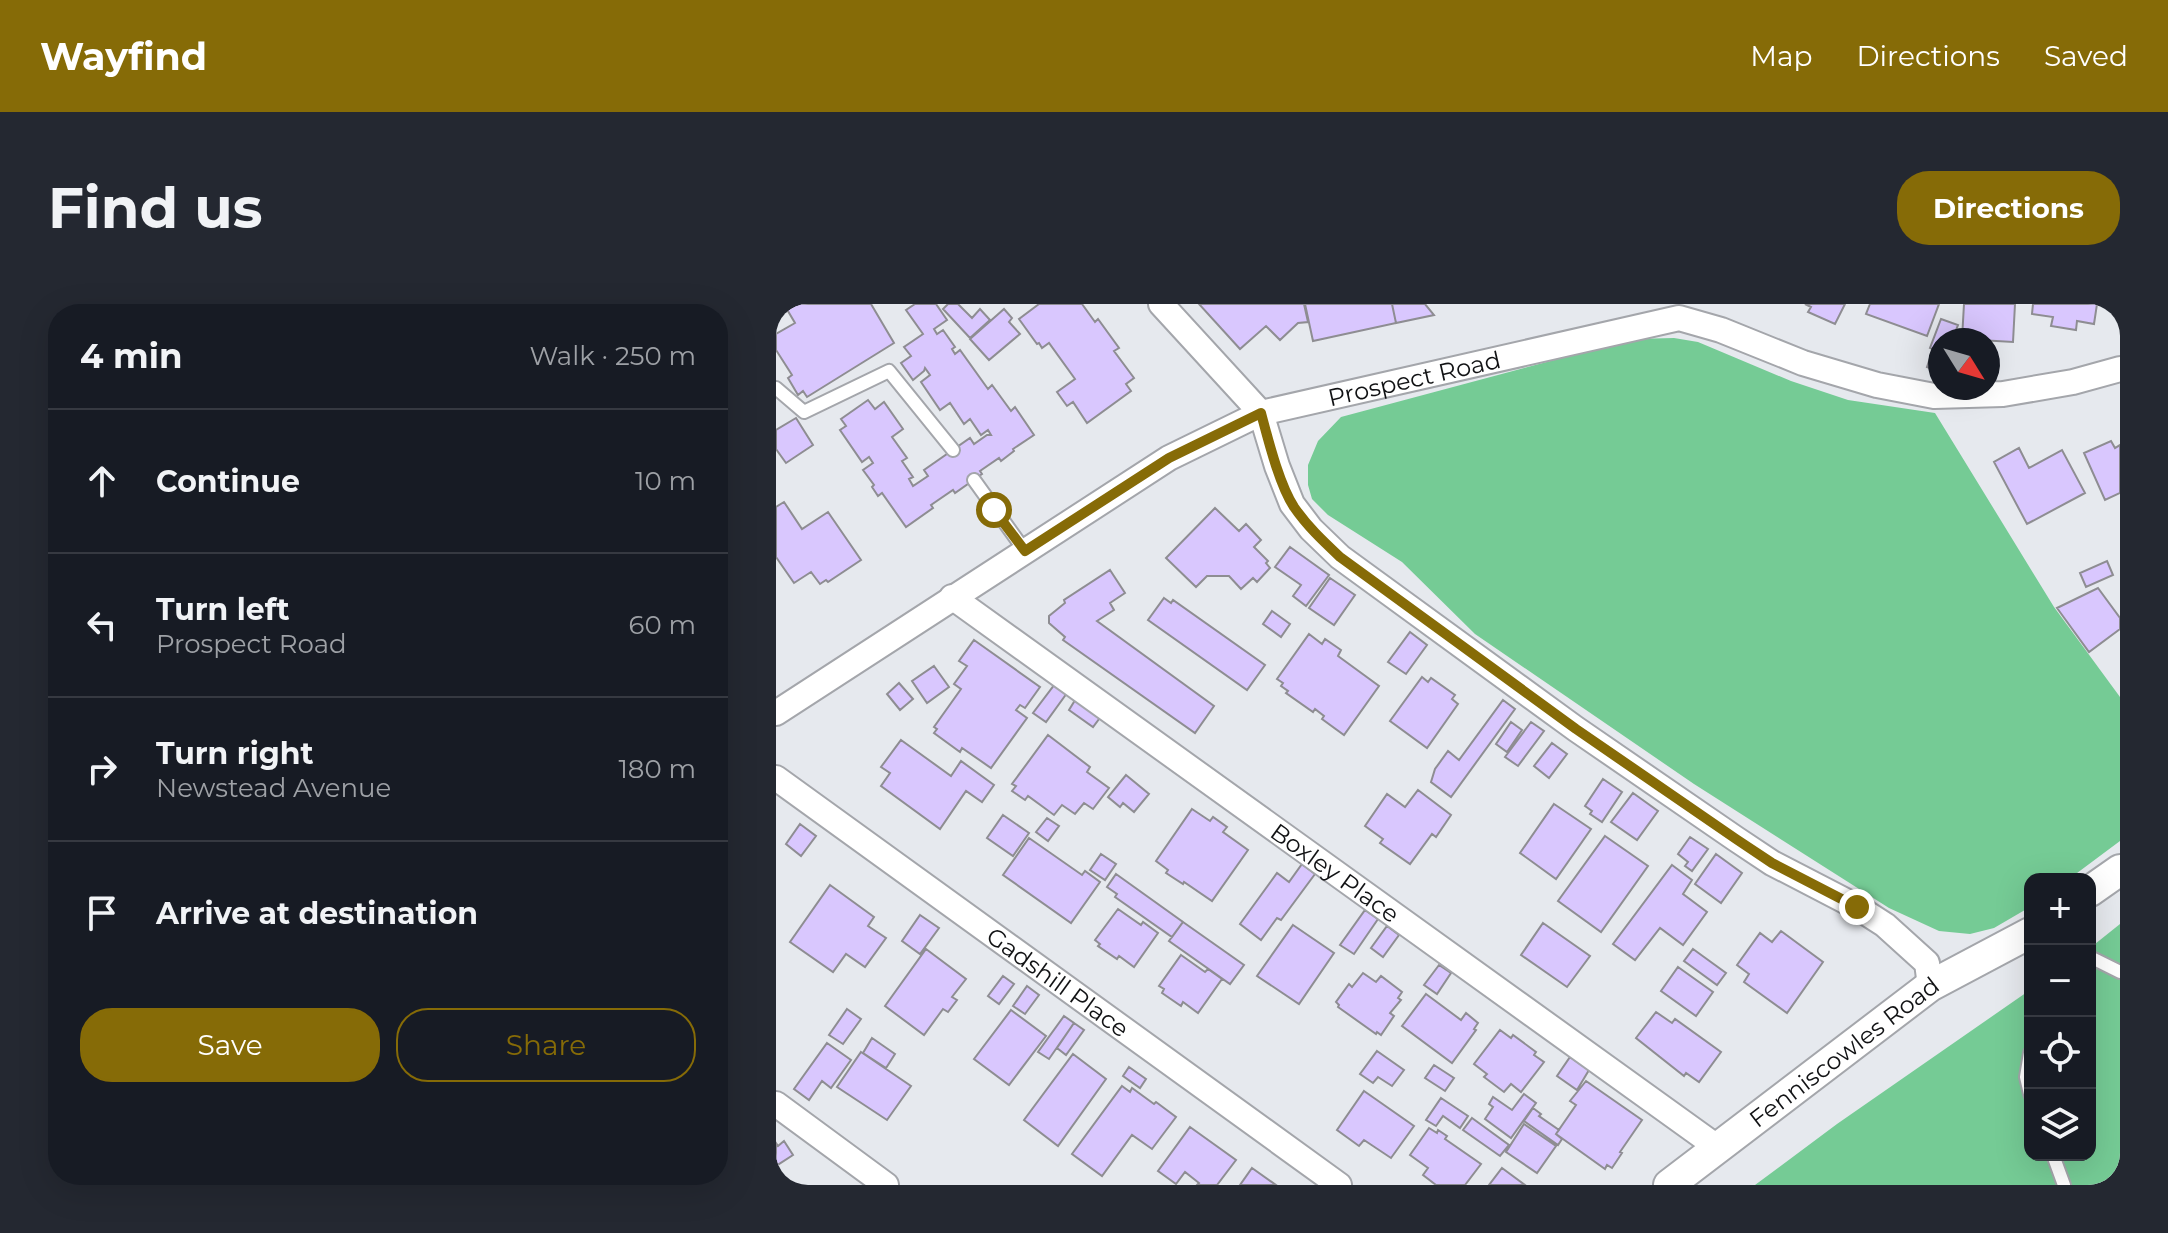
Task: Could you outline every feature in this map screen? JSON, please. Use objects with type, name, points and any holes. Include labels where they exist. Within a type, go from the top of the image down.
[{"type":"street","points":[[1161,304],[1261,413],[1292,504],[1311,529],[1340,557],[1576,729],[1736,839],[1772,863],[1885,925],[1927,963],[1930,986]]},
{"type":"street","name":"Prospect Road","points":[[776,713],[1169,458],[1261,413],[1674,311],[1803,363],[1877,385],[1934,396],[2003,394],[2073,382],[2120,369]]},
{"type":"street","name":"Boxley Place","points":[[952,597],[1717,1147]]},
{"type":"street","name":"Gadshill Place","points":[[776,778],[1339,1185]]},
{"type":"street","points":[[2096,887],[2120,870]]},
{"type":"street","name":"Fenniscowles Road","points":[[1669,1185],[1930,986],[2024,936]]},
{"type":"street","points":[[776,1104],[886,1185]]},
{"type":"lane","points":[[776,388],[804,412],[889,371],[953,450]]},
{"type":"lane","points":[[974,480],[1025,551]]},
{"type":"lane","points":[[2096,964],[2120,972]]},
{"type":"lane","points":[[2055,1161],[2064,1185]]},
{"type":"green space","points":[[1674,338],[1698,342],[1791,381],[1848,400],[1935,413],[2054,607],[2120,697],[2120,841],[2077,873],[2024,873],[2024,910],[1994,928],[1970,934],[1939,931],[1889,908],[1694,784],[1475,634],[1402,562],[1328,515],[1312,499],[1308,465],[1318,441],[1341,417],[1633,339]]},
{"type":"green space","points":[[2120,924],[2120,1185],[1755,1185],[2024,994],[2024,1161],[2096,1161],[2096,943]]},
{"type":"building","points":[[871,304],[894,343],[807,397],[803,391],[798,395],[788,378],[792,375],[776,350],[776,334],[795,323],[785,306]]},
{"type":"building","points":[[915,304],[936,304],[947,320],[934,329],[937,334],[943,330],[955,347],[952,349],[955,354],[960,350],[988,389],[992,385],[1011,411],[1015,407],[1034,435],[1001,461],[999,458],[980,471],[982,474],[955,493],[953,490],[931,505],[933,508],[906,527],[882,493],[878,496],[872,487],[874,485],[863,470],[873,463],[869,457],[862,462],[840,430],[846,426],[841,419],[868,400],[875,409],[884,402],[903,429],[892,437],[907,458],[902,461],[913,477],[909,479],[913,486],[928,476],[924,470],[970,438],[974,444],[991,435],[988,430],[981,435],[970,419],[964,424],[950,403],[940,410],[921,382],[930,375],[925,368],[913,380],[901,363],[911,356],[904,347],[923,334],[906,310]]},
{"type":"building","points":[[948,304],[958,304],[972,318],[980,309],[990,320],[970,338],[943,309]]},
{"type":"building","points":[[1039,304],[1082,304],[1095,322],[1098,319],[1119,348],[1114,351],[1134,378],[1126,384],[1131,391],[1087,423],[1073,402],[1067,406],[1057,392],[1075,379],[1049,343],[1042,348],[1037,344],[1019,319]]},
{"type":"building","points":[[1199,304],[1304,304],[1308,322],[1298,323],[1280,340],[1266,326],[1240,349]]},
{"type":"building","points":[[1305,304],[1392,304],[1396,323],[1313,341]]},
{"type":"building","points":[[1392,304],[1425,304],[1434,315],[1396,323]]},
{"type":"building","points":[[1805,304],[1845,304],[1835,324],[1808,312],[1811,307]]},
{"type":"building","points":[[1870,304],[1939,304],[1927,336],[1866,314]]},
{"type":"building","points":[[1964,304],[2015,304],[2013,342],[2000,341],[2000,328],[1963,328]]},
{"type":"building","points":[[2033,304],[2097,304],[2094,324],[2077,321],[2076,330],[2051,326],[2053,317],[2032,314]]},
{"type":"building","points":[[1004,309],[1012,318],[1009,322],[1020,334],[989,360],[970,339]]},
{"type":"building","points":[[1941,319],[1958,325],[1957,328],[1938,328]]},
{"type":"building","points":[[796,418],[813,445],[786,463],[776,449],[776,430]]},
{"type":"building","points":[[2111,441],[2115,448],[2120,445],[2120,493],[2105,500],[2084,453]]},
{"type":"building","points":[[2019,448],[2029,468],[2062,450],[2085,493],[2027,524],[1994,462]]},
{"type":"building","points":[[784,502],[802,529],[828,512],[861,560],[828,582],[826,580],[820,584],[811,572],[794,583],[776,557],[776,507]]},
{"type":"building","points":[[1215,508],[1239,531],[1246,524],[1261,540],[1254,547],[1268,561],[1266,563],[1270,568],[1257,582],[1253,578],[1241,589],[1229,576],[1207,576],[1196,587],[1166,558]]},
{"type":"building","points":[[1290,547],[1329,575],[1306,606],[1293,596],[1301,585],[1275,567]]},
{"type":"building","points":[[2107,561],[2113,575],[2086,587],[2080,573]]},
{"type":"building","points":[[1110,570],[1125,593],[1110,603],[1114,610],[1097,621],[1214,706],[1195,733],[1063,640],[1065,637],[1049,623],[1049,616],[1065,603],[1064,600]]},
{"type":"building","points":[[1330,578],[1355,595],[1334,625],[1309,608]]},
{"type":"building","points":[[2098,588],[2120,618],[2120,629],[2089,652],[2057,608]]},
{"type":"building","points":[[1164,598],[1171,603],[1173,600],[1265,665],[1247,690],[1148,620]]},
{"type":"building","points":[[1272,611],[1290,624],[1281,637],[1263,624]]},
{"type":"building","points":[[1410,632],[1427,645],[1406,674],[1388,662]]},
{"type":"building","points":[[1309,634],[1322,644],[1325,639],[1341,650],[1338,656],[1379,686],[1344,735],[1322,719],[1324,716],[1315,709],[1313,712],[1286,693],[1288,691],[1281,686],[1283,683],[1277,679]]},
{"type":"building","points":[[974,640],[1040,687],[1025,708],[1020,705],[1016,710],[1027,718],[991,768],[962,748],[960,752],[934,733],[937,729],[934,727],[961,689],[954,684],[967,666],[959,661]]},
{"type":"building","points":[[934,666],[949,687],[927,703],[912,681]]},
{"type":"building","points":[[1422,677],[1428,682],[1431,678],[1455,695],[1452,699],[1458,704],[1427,748],[1390,721]]},
{"type":"building","points":[[899,683],[913,699],[900,710],[887,694]]},
{"type":"building","points":[[1055,684],[1067,693],[1046,722],[1033,713]]},
{"type":"building","points":[[1077,697],[1102,715],[1093,727],[1069,710]]},
{"type":"building","points":[[1503,700],[1515,709],[1451,797],[1431,782],[1435,769],[1448,751],[1459,760]]},
{"type":"building","points":[[1511,722],[1522,730],[1507,752],[1496,744]]},
{"type":"building","points":[[1531,722],[1544,731],[1518,766],[1505,757]]},
{"type":"building","points":[[1048,735],[1090,767],[1087,772],[1109,788],[1093,809],[1084,803],[1075,814],[1062,805],[1054,815],[1028,796],[1025,800],[1012,791],[1016,786],[1012,784]]},
{"type":"building","points":[[901,740],[951,776],[961,761],[994,785],[982,802],[966,791],[940,829],[881,786],[890,773],[881,767]]},
{"type":"building","points":[[1552,743],[1567,754],[1549,778],[1534,766]]},
{"type":"building","points":[[1126,775],[1149,794],[1134,812],[1123,803],[1120,807],[1108,797]]},
{"type":"building","points":[[1603,779],[1622,792],[1602,822],[1585,806]]},
{"type":"building","points":[[1418,790],[1451,815],[1436,837],[1432,834],[1410,864],[1380,843],[1383,839],[1365,826],[1387,794],[1405,807]]},
{"type":"building","points":[[1633,793],[1658,811],[1637,840],[1611,822]]},
{"type":"building","points":[[1554,804],[1591,829],[1556,879],[1520,853]]},
{"type":"building","points":[[1192,809],[1210,821],[1213,817],[1227,827],[1223,832],[1248,850],[1212,901],[1166,873],[1168,870],[1156,861]]},
{"type":"building","points":[[1003,815],[1029,833],[1013,856],[987,838]]},
{"type":"building","points":[[1047,818],[1059,826],[1048,841],[1036,832]]},
{"type":"building","points":[[800,824],[816,836],[801,856],[786,844]]},
{"type":"building","points":[[1605,836],[1648,866],[1601,932],[1558,901]]},
{"type":"building","points":[[1690,837],[1708,849],[1692,871],[1685,866],[1688,862],[1678,854]]},
{"type":"building","points":[[1029,838],[1082,875],[1085,871],[1100,882],[1071,923],[1003,875]]},
{"type":"building","points":[[1101,854],[1116,864],[1105,880],[1090,870]]},
{"type":"building","points":[[1716,854],[1742,873],[1721,903],[1695,884]]},
{"type":"building","points":[[1302,864],[1315,874],[1281,920],[1277,918],[1261,940],[1240,924],[1277,873],[1289,882]]},
{"type":"building","points":[[1672,865],[1692,880],[1683,894],[1707,912],[1683,945],[1660,928],[1635,960],[1613,944]]},
{"type":"building","points":[[1116,874],[1183,922],[1172,937],[1115,897],[1117,894],[1107,887]]},
{"type":"building","points":[[830,885],[874,917],[868,926],[886,938],[865,967],[846,954],[833,972],[790,942]]},
{"type":"building","points":[[1118,909],[1158,933],[1134,967],[1098,946],[1100,944],[1095,940]]},
{"type":"building","points":[[1365,910],[1378,919],[1354,954],[1340,945]]},
{"type":"building","points":[[920,915],[939,928],[920,954],[902,941]]},
{"type":"building","points":[[1183,922],[1244,965],[1230,984],[1169,941]]},
{"type":"building","points":[[1543,923],[1590,956],[1567,987],[1521,955]]},
{"type":"building","points":[[1293,925],[1334,953],[1299,1004],[1257,976]]},
{"type":"building","points":[[1387,926],[1399,935],[1383,957],[1371,948]]},
{"type":"building","points":[[1781,931],[1823,962],[1787,1013],[1744,982],[1749,974],[1737,965],[1760,933],[1772,942]]},
{"type":"building","points":[[926,949],[966,979],[952,997],[957,1000],[948,1012],[943,1009],[924,1035],[885,1006]]},
{"type":"building","points":[[1693,949],[1726,973],[1717,985],[1684,961]]},
{"type":"building","points":[[1181,955],[1205,972],[1208,969],[1222,979],[1198,1013],[1162,993],[1164,989],[1159,986]]},
{"type":"building","points":[[1439,965],[1451,973],[1437,994],[1424,985]]},
{"type":"building","points":[[1678,967],[1713,992],[1696,1016],[1661,991]]},
{"type":"building","points":[[1363,973],[1376,982],[1381,976],[1402,992],[1398,998],[1401,1000],[1390,1013],[1394,1016],[1381,1035],[1338,1007],[1336,1002],[1349,984],[1352,987]]},
{"type":"building","points":[[1003,976],[1014,984],[999,1004],[988,996]]},
{"type":"building","points":[[1027,986],[1039,995],[1025,1014],[1013,1006]]},
{"type":"building","points":[[1426,994],[1461,1020],[1466,1013],[1478,1023],[1452,1063],[1402,1026]]},
{"type":"building","points":[[847,1009],[861,1019],[843,1044],[829,1035]]},
{"type":"building","points":[[1011,1010],[1046,1036],[1009,1085],[974,1059]]},
{"type":"building","points":[[1656,1012],[1672,1023],[1675,1019],[1721,1052],[1699,1082],[1686,1073],[1684,1076],[1636,1038]]},
{"type":"building","points":[[1064,1016],[1074,1023],[1049,1059],[1038,1052]]},
{"type":"building","points":[[1074,1023],[1084,1030],[1066,1055],[1057,1048]]},
{"type":"building","points":[[1500,1030],[1511,1038],[1513,1035],[1544,1062],[1521,1092],[1511,1084],[1504,1092],[1484,1077],[1487,1074],[1474,1064]]},
{"type":"building","points":[[872,1038],[895,1054],[886,1068],[863,1053]]},
{"type":"building","points":[[827,1043],[851,1060],[831,1088],[822,1081],[809,1100],[794,1089]]},
{"type":"building","points":[[1377,1051],[1404,1070],[1392,1086],[1378,1077],[1373,1083],[1360,1074]]},
{"type":"building","points":[[861,1052],[911,1086],[887,1120],[837,1087]]},
{"type":"building","points":[[1073,1054],[1106,1079],[1058,1146],[1024,1120]]},
{"type":"building","points":[[1570,1057],[1589,1070],[1577,1090],[1557,1076]]},
{"type":"building","points":[[1434,1065],[1454,1078],[1445,1091],[1425,1078]]},
{"type":"building","points":[[1129,1067],[1146,1079],[1140,1088],[1123,1076]]},
{"type":"building","points":[[1586,1081],[1642,1120],[1612,1168],[1607,1165],[1605,1169],[1556,1134],[1576,1105],[1570,1101]]},
{"type":"building","points":[[1122,1086],[1130,1092],[1132,1088],[1176,1117],[1152,1149],[1132,1135],[1102,1176],[1072,1154]]},
{"type":"building","points":[[1364,1091],[1414,1126],[1391,1158],[1364,1140],[1359,1146],[1337,1130]]},
{"type":"building","points":[[1524,1094],[1536,1103],[1511,1138],[1485,1119],[1493,1107],[1489,1104],[1493,1097],[1512,1110]]},
{"type":"building","points":[[1441,1098],[1468,1116],[1460,1128],[1443,1116],[1436,1126],[1426,1120]]},
{"type":"building","points":[[1533,1108],[1559,1130],[1556,1134],[1562,1139],[1558,1145],[1524,1121]]},
{"type":"building","points":[[1472,1118],[1509,1145],[1500,1156],[1463,1130]]},
{"type":"building","points":[[1524,1124],[1556,1146],[1537,1173],[1506,1152]]},
{"type":"building","points":[[1190,1127],[1236,1160],[1217,1185],[1197,1185],[1199,1183],[1185,1172],[1176,1184],[1158,1171]]},
{"type":"building","points":[[1429,1128],[1447,1136],[1445,1139],[1481,1164],[1465,1185],[1436,1185],[1423,1175],[1428,1168],[1410,1155]]},
{"type":"building","points":[[784,1141],[793,1155],[776,1166],[776,1143],[778,1146]]},
{"type":"building","points":[[1252,1168],[1276,1185],[1240,1185]]},
{"type":"building","points":[[1502,1168],[1525,1185],[1489,1185]]},
{"type":"route","points":[[994,510],[1025,551],[1169,458],[1261,413],[1292,504],[1311,529],[1340,557],[1576,729],[1736,839],[1772,863],[1857,907]]}]
